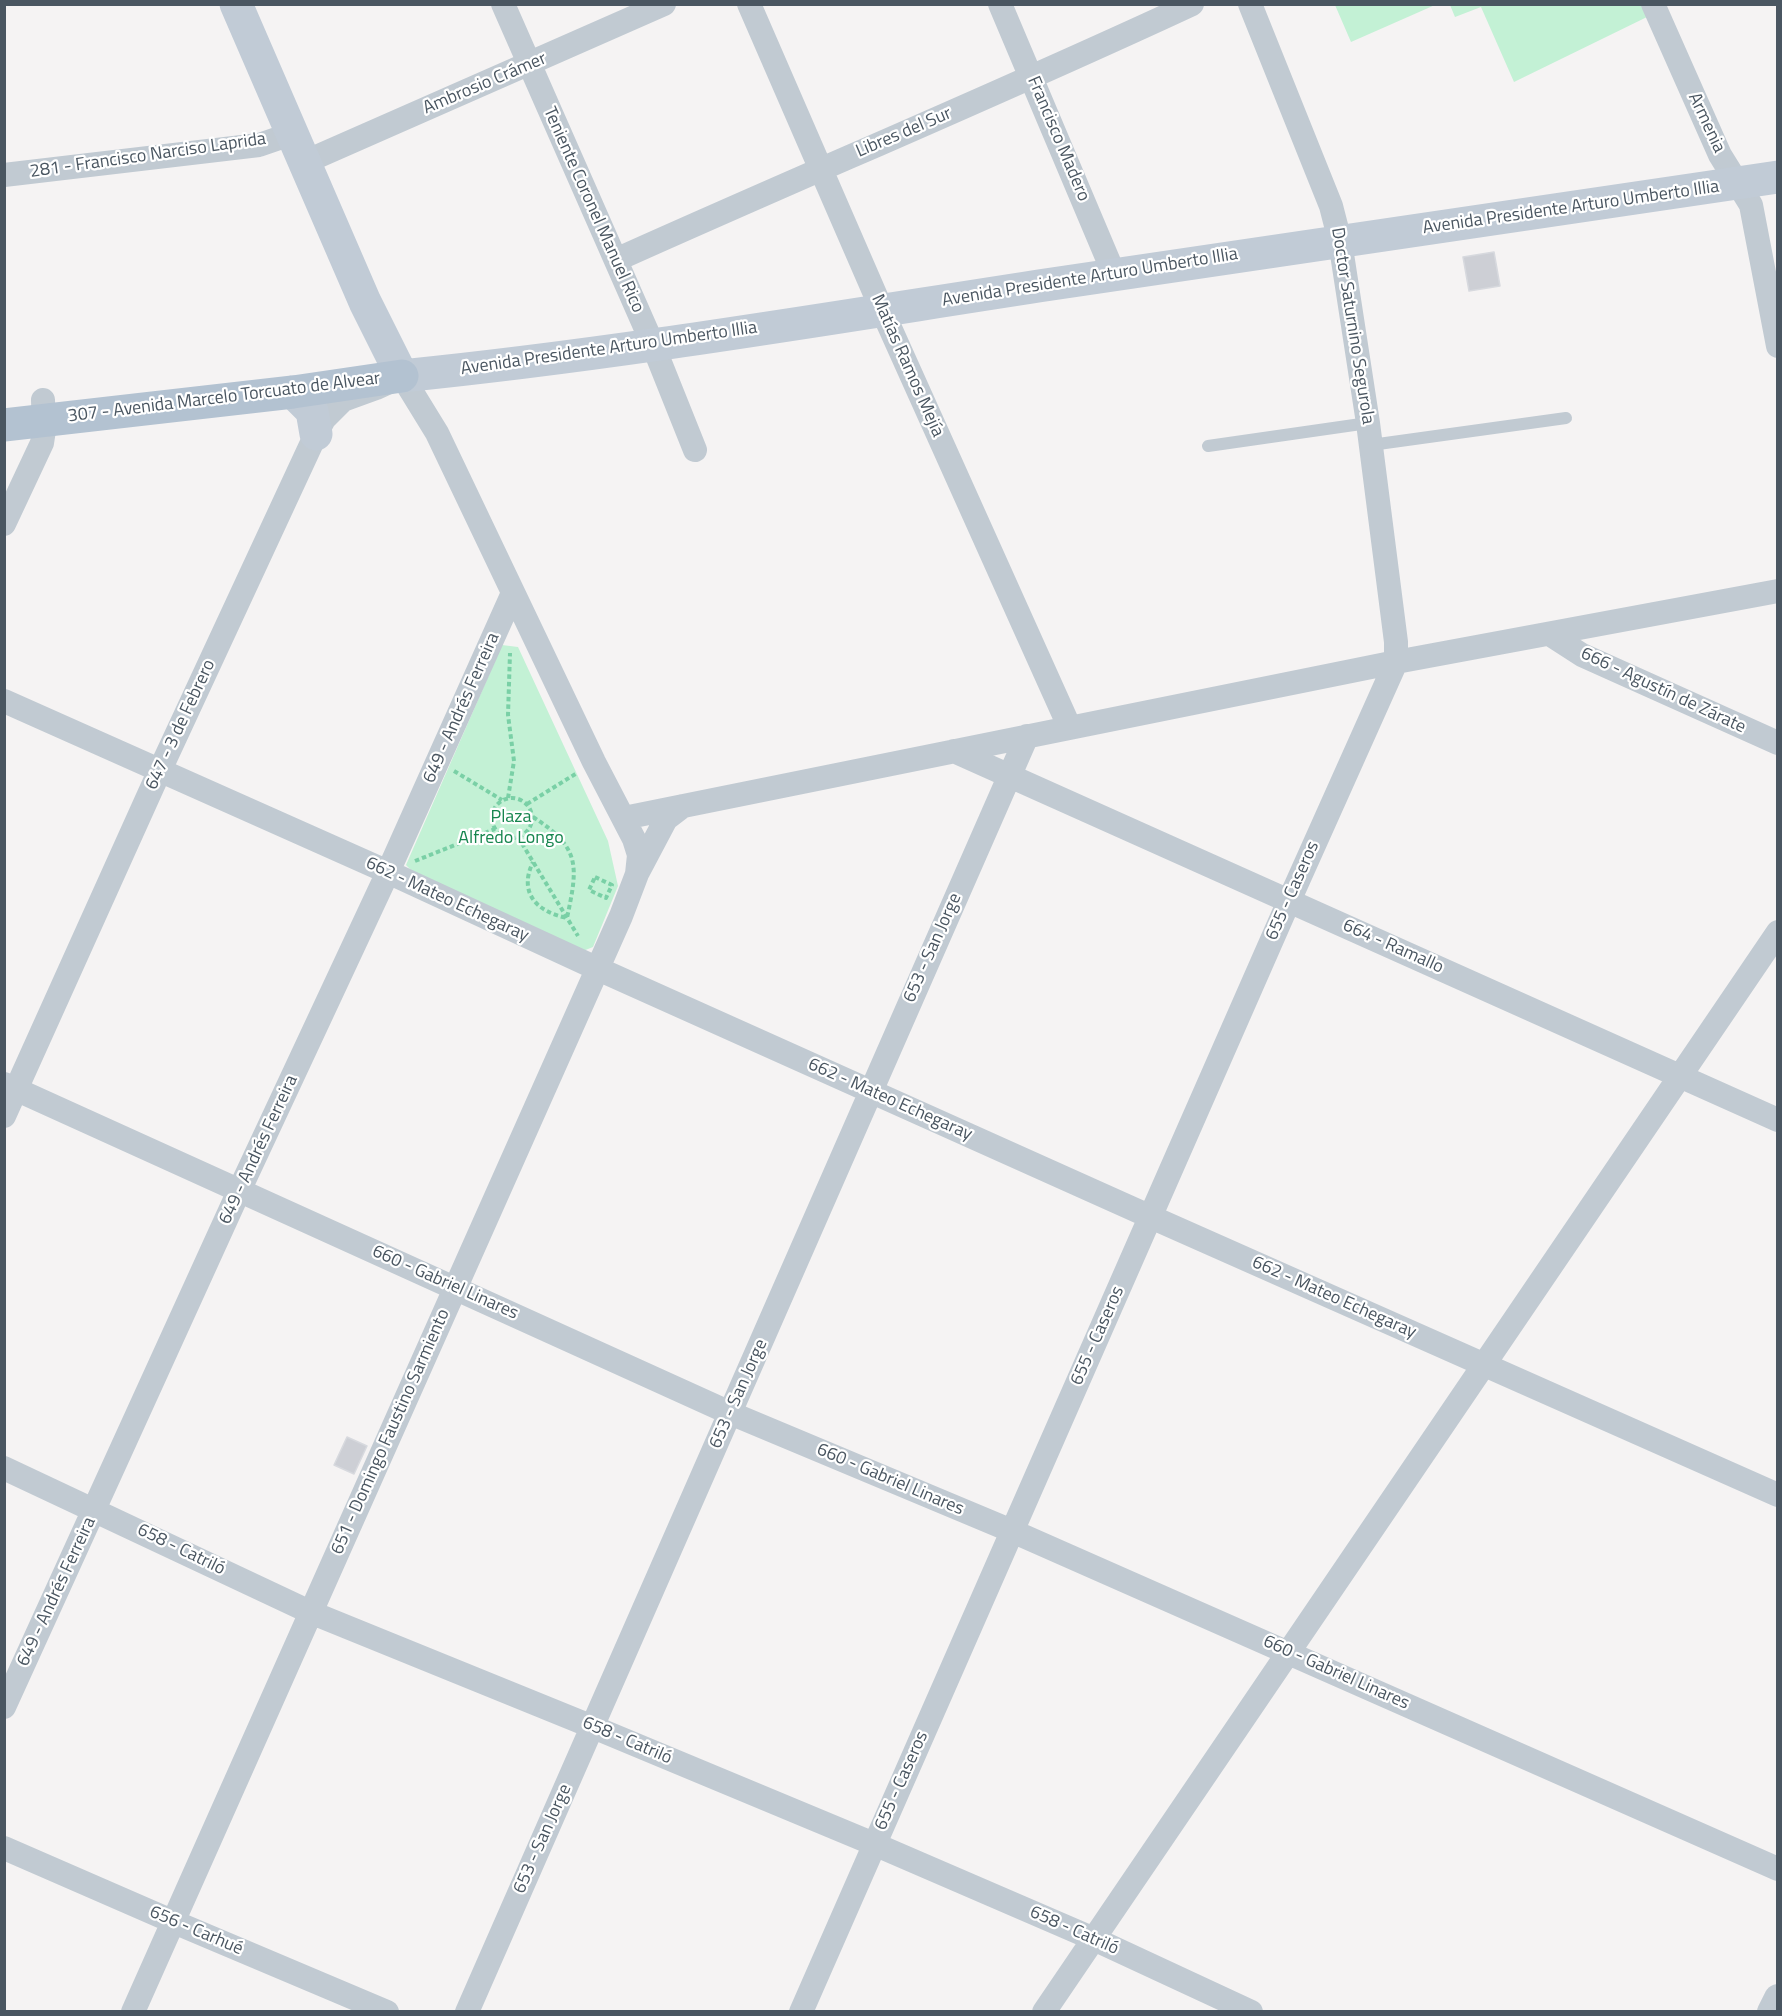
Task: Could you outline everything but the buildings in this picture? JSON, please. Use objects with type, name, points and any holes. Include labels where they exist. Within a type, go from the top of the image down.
[{"type":"main road","points":[[236,4],[365,302],[402,376]]},
{"type":"main road","name":"Avenida Presidente Arturo Umberto Illia","points":[[402,376],[653,345],[1114,274],[1778,177]]},
{"type":"main road","name":"307 - Avenida Marcelo Torcuato de Alvear","points":[[4,425],[44,410],[327,370],[369,369],[402,376]]},
{"type":"main road","name":"307 - Avenida Marcelo Torcuato de Alvear","points":[[4,404],[44,410],[293,392],[402,376]]},
{"type":"main road","points":[[293,392],[312,411],[316,434]]},
{"type":"street","name":"Teniente Coronel Manuel Rico","points":[[503,4],[653,345],[695,450]]},
{"type":"street","name":"Ambrosio Crámer","points":[[298,148],[529,65],[664,4]]},
{"type":"street","name":"Matías Ramos Mejía","points":[[749,4],[882,310],[1069,726]]},
{"type":"street","name":"Francisco Madero","points":[[1000,4],[1114,274]]},
{"type":"street","name":"Libres del Sur","points":[[616,260],[1032,78],[1192,4]]},
{"type":"street","name":"Doctor Saturnino Segurola","points":[[1250,4],[1331,206],[1340,241],[1369,434],[1396,642],[1396,662]]},
{"type":"street","name":"Armenia","points":[[1653,4],[1720,155],[1751,205],[1778,346]]},
{"type":"street","name":"281 - Francisco Narciso Laprida","points":[[4,175],[260,145],[298,148]]},
{"type":"street","name":"647 - 3 de Febrero","points":[[4,1116],[10,1087],[324,419],[343,399],[402,376]]},
{"type":"street","name":"651 - Domingo Faustino Sarmiento","points":[[133,2012],[619,920],[637,874],[639,855],[634,839],[594,762],[437,433],[402,376]]},
{"type":"street","points":[[4,524],[42,443],[44,410]]},
{"type":"street","points":[[624,818],[1069,726],[1778,591]]},
{"type":"street","name":"649 - Andrés Ferreira","points":[[4,1707],[239,1191],[388,872],[513,592]]},
{"type":"street","name":"666 - Agustín de Zárate","points":[[1551,634],[1582,655],[1778,743]]},
{"type":"street","name":"655 - Caseros","points":[[801,2012],[1396,662]]},
{"type":"street","name":"662 - Mateo Echegaray","points":[[4,701],[1151,1217],[1778,1495]]},
{"type":"street","points":[[1009,775],[1027,736]]},
{"type":"street","name":"664 - Ramallo","points":[[954,751],[1778,1120]]},
{"type":"street","name":"653 - San Jorge","points":[[467,2012],[1009,775]]},
{"type":"street","points":[[637,874],[658,830],[666,819],[683,806]]},
{"type":"street","points":[[1044,2012],[1482,1364],[1778,932]]},
{"type":"street","name":"660 - Gabriel Linares","points":[[10,1087],[730,1413],[1012,1531],[1288,1651],[1778,1869]]},
{"type":"street","name":"658 - Catriló","points":[[4,1468],[96,1509],[310,1612],[874,1844],[1094,1939],[1241,2009]]},
{"type":"street","name":"656 - Carhué","points":[[4,1848],[387,2012]]},
{"type":"street","points":[[1771,2012],[1778,1998]]},
{"type":"lane","points":[[1208,446],[1566,418]]},
{"type":"path","points":[[508,798],[514,761],[508,715],[511,648]]},
{"type":"path","points":[[438,761],[502,800]]},
{"type":"path","points":[[527,804],[594,762]]},
{"type":"path","points":[[533,817],[529,830],[518,837],[505,837],[495,829],[492,817],[496,805],[502,800],[508,798],[522,800],[527,804],[533,817],[557,835],[569,849],[574,862],[575,876],[567,918]]},
{"type":"path","points":[[388,872],[495,829]]},
{"type":"path","points":[[518,837],[596,968]]},
{"type":"path","points":[[533,862],[528,872],[530,894],[543,910],[567,918]]},
{"type":"path","points":[[595,877],[612,885],[606,898],[589,890],[595,877]]},
{"type":"green space","points":[[1335,5],[1435,5],[1351,42]]},
{"type":"green space","points":[[1450,5],[1642,5],[1647,17],[1514,82],[1481,7],[1455,17]]},
{"type":"green space","name":"Plaza Alfredo Longo","points":[[502,645],[518,647],[608,841],[618,886],[593,947],[583,951],[416,875],[406,865]]}]
